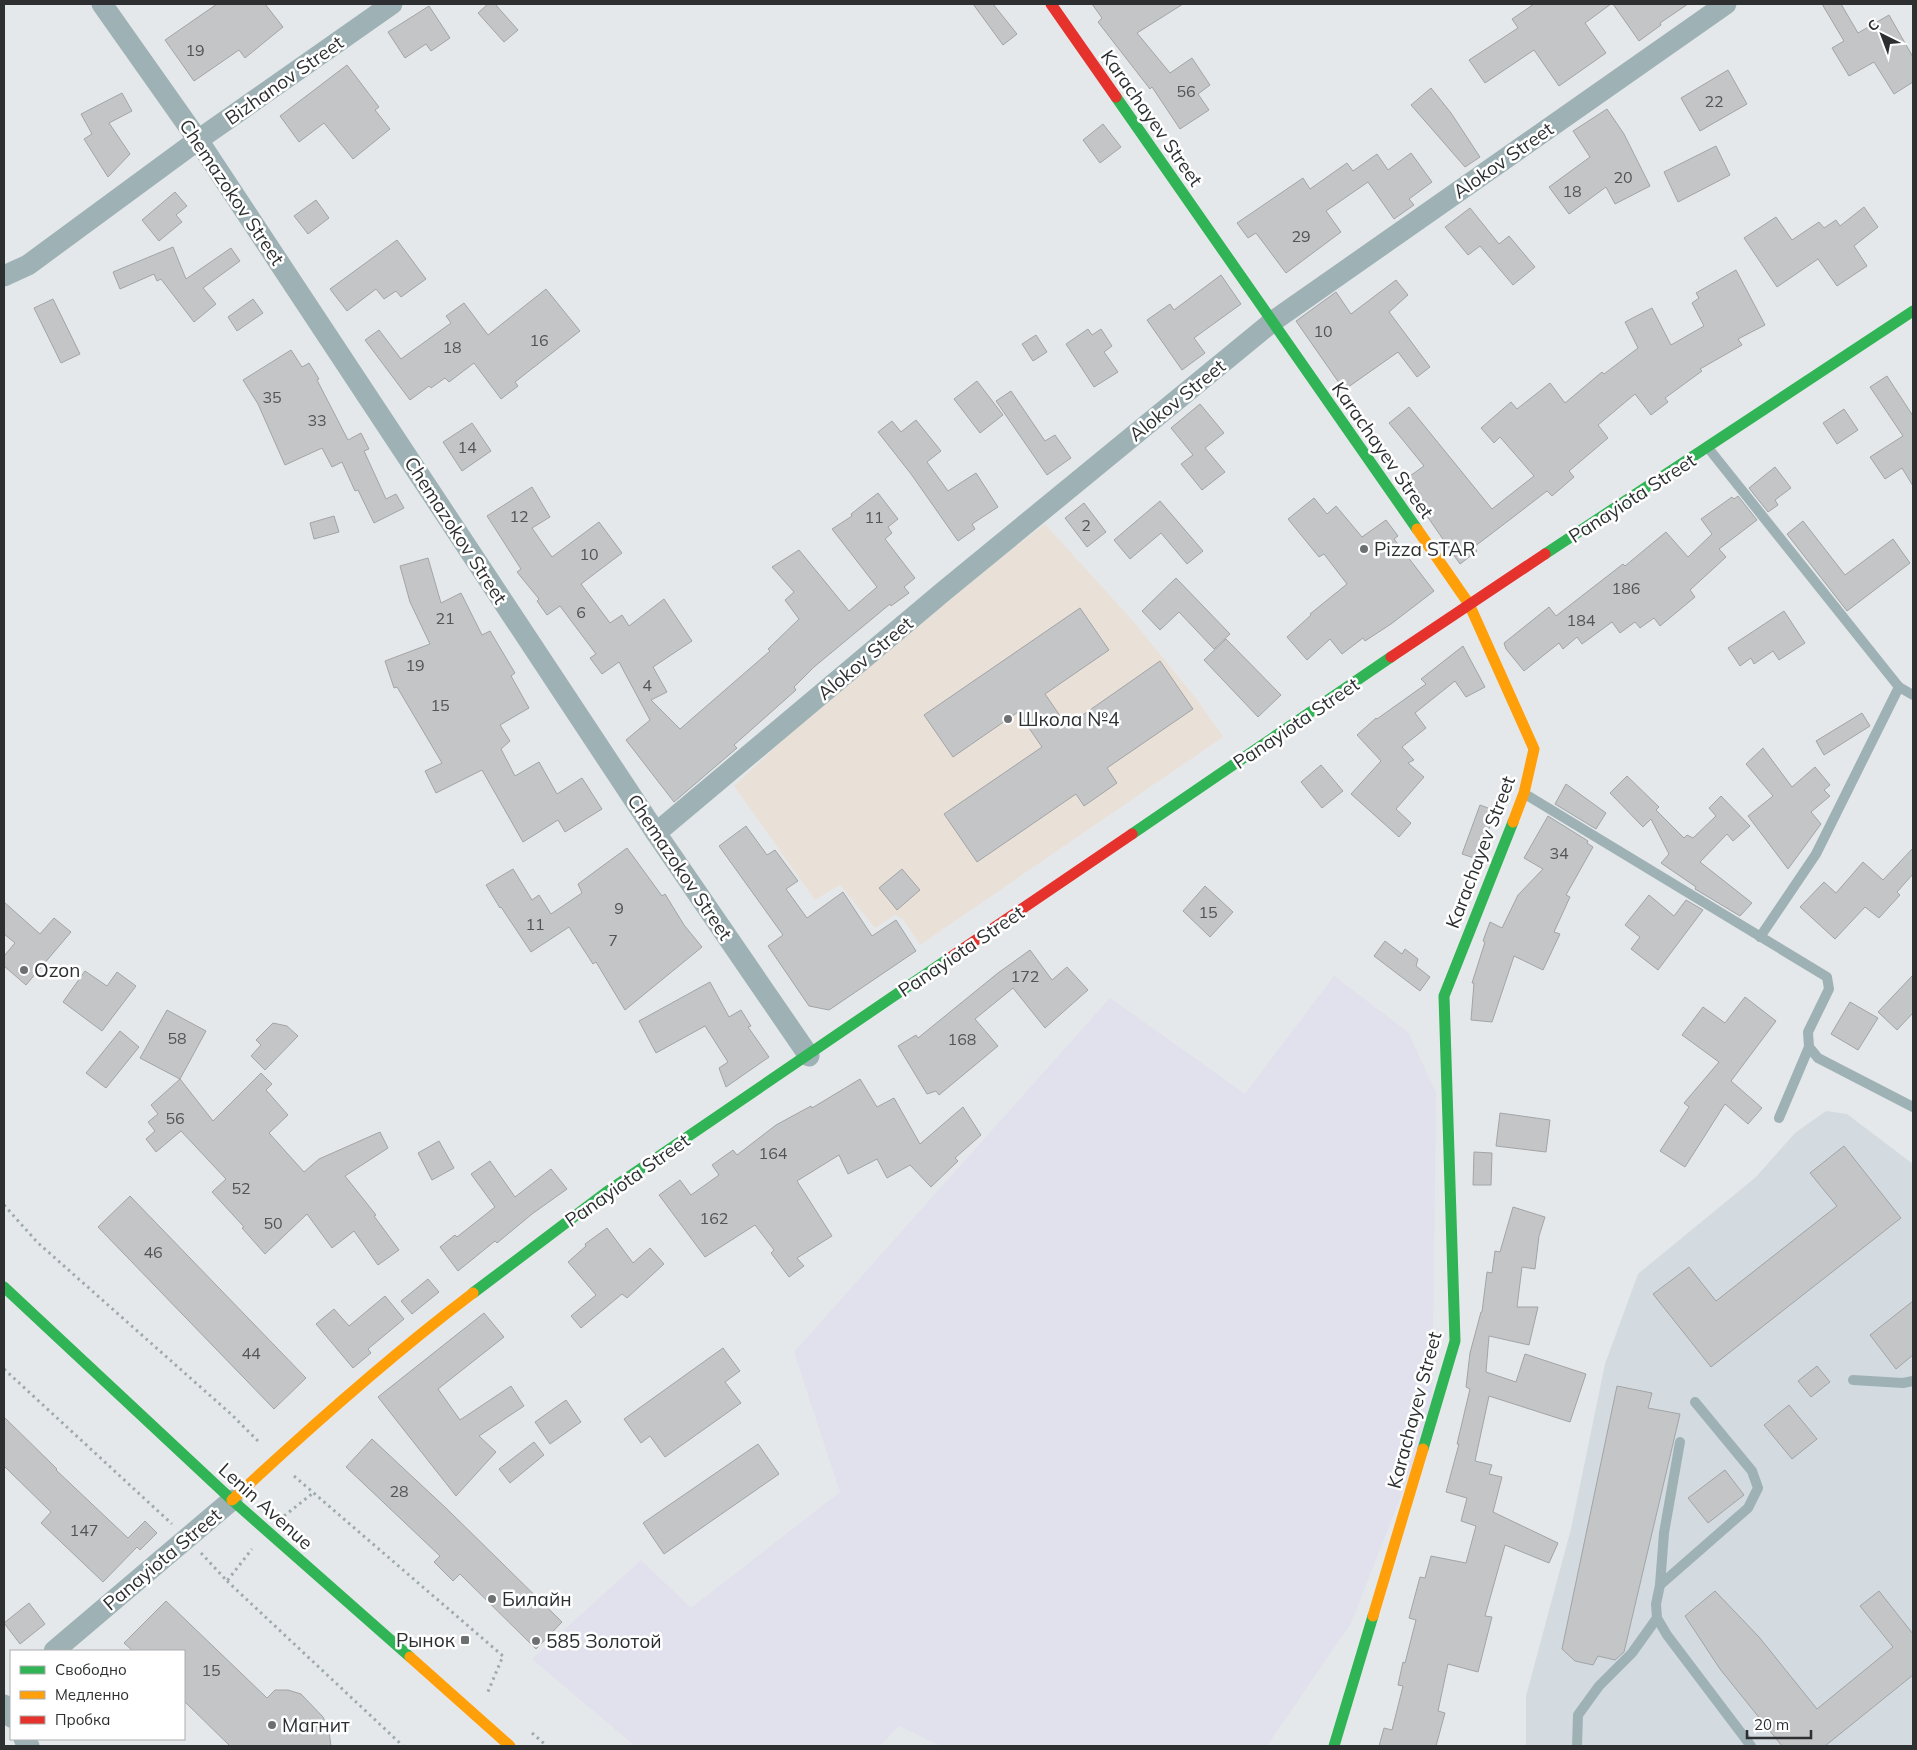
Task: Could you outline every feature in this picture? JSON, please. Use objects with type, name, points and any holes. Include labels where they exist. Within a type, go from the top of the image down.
[{"type":"street","name":"Chemazokov Street","points":[[102,4],[198,140],[656,833],[809,1056]]},
{"type":"street","name":"Bizhanov Street","points":[[4,276],[28,265],[198,140],[392,4]]},
{"type":"street","name":"Karachayev Street","points":[[1051,4],[1469,604],[1534,749],[1524,793],[1444,996],[1454,1341],[1334,1746]]},
{"type":"street","name":"Alokov Street","points":[[656,833],[944,591],[1272,322],[1726,4]]},
{"type":"street","name":"Panayiota Street","points":[[55,1650],[232,1500],[276,1459],[429,1327],[608,1191],[809,1056],[1469,604],[1912,315]]},
{"type":"street","name":"Lenin Avenue","points":[[4,1287],[266,1531],[510,1746]]},
{"type":"lane","points":[[1708,448],[1899,687],[1913,695]]},
{"type":"lane","points":[[1760,937],[1816,854],[1899,687]]},
{"type":"lane","points":[[1524,793],[1827,977],[1829,989],[1808,1032],[1809,1047],[1779,1118]]},
{"type":"lane","points":[[1809,1047],[1818,1058],[1913,1107]]},
{"type":"lane","points":[[1853,1380],[1903,1383],[1913,1381]]},
{"type":"lane","points":[[1660,1585],[1748,1508],[1758,1488],[1752,1471],[1695,1402]]},
{"type":"lane","points":[[1680,1442],[1664,1533],[1660,1585],[1656,1604],[1657,1618],[1667,1635],[1751,1746]]},
{"type":"lane","points":[[1577,1746],[1578,1715],[1598,1686],[1632,1653],[1657,1618]]},
{"type":"path","points":[[4,1369],[165,1516],[227,1581],[403,1746]]},
{"type":"path","points":[[227,1581],[266,1531],[313,1493]]},
{"type":"shaded area","name":"Школа №4","points":[[1045,524],[1133,621],[1198,701],[1223,737],[920,945],[903,919],[895,915],[875,928],[840,885],[815,900],[734,786],[850,677],[970,580]]},
{"type":"shaded area","points":[[1334,976],[1408,1032],[1436,1093],[1432,1418],[1351,1623],[1267,1746],[941,1746],[899,1726],[880,1746],[635,1746],[532,1659],[641,1560],[691,1608],[840,1492],[794,1352],[1110,998],[1245,1094]]},
{"type":"shaded area","points":[[1826,1111],[1847,1114],[1913,1164],[1913,1746],[1526,1746],[1526,1696],[1571,1529],[1605,1364],[1638,1274],[1756,1177],[1795,1133]]},
{"type":"building","points":[[217,4],[265,4],[283,27],[245,58],[239,50],[194,81],[165,40]]},
{"type":"building","points":[[488,4],[495,4],[518,30],[504,42],[478,13]]},
{"type":"building","points":[[973,4],[993,4],[1017,34],[1003,45]]},
{"type":"building","points":[[1092,4],[1183,4],[1137,33],[1170,73],[1192,58],[1210,85],[1198,94],[1209,110],[1180,129],[1152,87],[1150,89],[1098,22],[1102,18]]},
{"type":"building","points":[[1534,4],[1611,4],[1585,23],[1606,53],[1559,86],[1534,50],[1485,83],[1469,60],[1518,28],[1512,19]]},
{"type":"building","points":[[1613,4],[1688,4],[1660,23],[1661,25],[1639,41]]},
{"type":"building","points":[[1822,4],[1841,4],[1858,33],[1889,15],[1913,57],[1913,82],[1894,94],[1874,62],[1849,76],[1832,48],[1844,41]]},
{"type":"building","points":[[429,6],[450,38],[431,51],[426,44],[405,58],[388,32]]},
{"type":"building","points":[[347,65],[379,107],[375,110],[390,129],[353,159],[324,123],[299,142],[280,116]]},
{"type":"building","points":[[1728,70],[1747,104],[1700,131],[1681,98]]},
{"type":"building","points":[[1431,88],[1451,113],[1480,157],[1465,167],[1411,105]]},
{"type":"building","points":[[122,93],[132,111],[109,123],[130,154],[108,177],[84,139],[92,134],[81,114]]},
{"type":"building","points":[[1607,109],[1624,134],[1650,186],[1615,204],[1606,187],[1569,214],[1549,187],[1590,157],[1573,131]]},
{"type":"building","points":[[1103,124],[1121,147],[1100,163],[1083,140]]},
{"type":"building","points":[[1716,146],[1730,175],[1678,202],[1664,172]]},
{"type":"building","points":[[1411,153],[1432,182],[1409,199],[1414,205],[1394,219],[1368,182],[1326,211],[1341,232],[1286,273],[1256,233],[1248,238],[1237,223],[1303,178],[1310,189],[1347,163],[1353,171],[1377,154],[1388,170]]},
{"type":"building","points":[[175,192],[187,206],[176,215],[182,222],[159,241],[142,220]]},
{"type":"building","points":[[316,200],[329,218],[308,234],[294,216]]},
{"type":"building","points":[[1864,207],[1878,227],[1854,246],[1867,266],[1837,286],[1818,259],[1777,287],[1744,238],[1776,217],[1792,240],[1819,222],[1824,228],[1836,220],[1840,226]]},
{"type":"building","points":[[1470,208],[1499,244],[1509,236],[1535,267],[1513,285],[1480,246],[1468,255],[1445,227]]},
{"type":"building","points":[[397,240],[426,279],[401,297],[396,291],[384,299],[376,289],[347,311],[330,289]]},
{"type":"building","points":[[173,247],[186,279],[231,248],[240,261],[203,288],[216,304],[194,322],[161,279],[157,281],[154,274],[120,289],[113,272]]},
{"type":"building","points":[[1736,270],[1765,325],[1738,339],[1742,345],[1700,369],[1702,371],[1665,398],[1668,402],[1651,415],[1635,394],[1598,425],[1608,438],[1569,471],[1574,477],[1552,496],[1547,491],[1474,547],[1477,551],[1460,564],[1403,481],[1424,466],[1389,423],[1409,407],[1492,509],[1534,476],[1500,437],[1494,443],[1481,428],[1511,402],[1517,409],[1550,383],[1565,403],[1602,372],[1604,374],[1638,348],[1625,322],[1652,308],[1671,345],[1704,326],[1692,303],[1699,298],[1696,293]]},
{"type":"building","points":[[1221,275],[1241,304],[1194,338],[1205,353],[1182,370],[1147,320],[1170,304],[1174,310]]},
{"type":"building","points":[[1396,280],[1408,295],[1389,312],[1430,367],[1417,377],[1398,352],[1344,390],[1296,321],[1336,292],[1351,314]]},
{"type":"building","points":[[546,289],[580,331],[515,382],[518,386],[501,399],[474,363],[449,382],[445,378],[431,388],[429,386],[410,400],[365,340],[379,330],[401,359],[451,323],[446,316],[464,303],[488,335]]},
{"type":"building","points":[[53,299],[80,354],[61,363],[34,308]]},
{"type":"building","points":[[253,299],[263,313],[237,331],[228,317]]},
{"type":"building","points":[[1088,329],[1092,335],[1101,329],[1112,346],[1104,352],[1118,372],[1094,387],[1066,344]]},
{"type":"building","points":[[1036,335],[1047,352],[1033,361],[1022,344]]},
{"type":"building","points":[[291,350],[302,367],[309,363],[319,379],[317,380],[348,440],[361,433],[369,449],[364,451],[386,499],[396,494],[404,508],[374,523],[358,490],[355,491],[342,462],[332,467],[322,448],[285,465],[258,404],[243,380]]},
{"type":"building","points":[[1887,376],[1913,416],[1913,486],[1902,468],[1885,479],[1870,457],[1903,436],[1870,387]]},
{"type":"building","points":[[977,381],[1003,415],[980,433],[954,399]]},
{"type":"building","points":[[1011,391],[1045,441],[1055,435],[1071,458],[1047,475],[996,401]]},
{"type":"building","points":[[1200,404],[1224,433],[1205,448],[1225,472],[1202,490],[1181,464],[1193,455],[1171,428]]},
{"type":"building","points":[[1844,409],[1858,430],[1837,444],[1823,423]]},
{"type":"building","points":[[916,420],[941,451],[927,462],[948,491],[976,473],[998,507],[972,524],[975,529],[958,541],[911,474],[878,432],[892,421],[901,432]]},
{"type":"building","points":[[472,423],[491,451],[462,471],[443,442]]},
{"type":"building","points":[[1775,467],[1791,488],[1775,500],[1778,505],[1768,512],[1749,488]]},
{"type":"building","points":[[532,487],[550,517],[532,528],[552,557],[599,522],[622,553],[581,584],[610,623],[622,615],[629,626],[664,599],[692,641],[653,667],[667,692],[651,700],[680,729],[770,651],[768,649],[799,619],[785,600],[794,592],[772,567],[799,550],[849,611],[877,587],[832,529],[852,516],[851,514],[878,493],[898,519],[888,527],[892,533],[885,539],[915,578],[904,587],[909,593],[891,606],[890,604],[814,667],[794,687],[796,690],[734,745],[737,748],[674,802],[626,740],[650,720],[619,662],[602,674],[590,658],[596,654],[560,606],[547,615],[537,601],[539,599],[517,572],[521,569],[487,516]]},
{"type":"building","points":[[1738,496],[1757,520],[1719,549],[1726,557],[1690,590],[1695,597],[1660,626],[1654,618],[1640,628],[1635,622],[1620,633],[1612,622],[1582,644],[1577,637],[1563,649],[1559,643],[1524,671],[1506,649],[1504,643],[1549,607],[1556,616],[1623,564],[1625,566],[1666,532],[1688,557],[1712,534],[1701,519],[1732,497],[1734,499]]},
{"type":"building","points":[[1314,498],[1327,514],[1336,506],[1362,537],[1386,520],[1398,536],[1394,539],[1434,591],[1391,624],[1365,641],[1363,638],[1342,654],[1330,639],[1307,660],[1287,637],[1310,614],[1347,584],[1324,554],[1319,557],[1288,519]]},
{"type":"building","points":[[1160,501],[1203,551],[1187,564],[1161,533],[1130,559],[1114,540]]},
{"type":"building","points":[[1084,503],[1106,532],[1087,547],[1065,518]]},
{"type":"building","points":[[334,516],[339,532],[314,539],[310,523]]},
{"type":"building","points":[[1803,521],[1845,575],[1893,539],[1910,563],[1847,611],[1787,534]]},
{"type":"building","points":[[428,558],[441,603],[461,593],[482,635],[490,631],[515,673],[511,676],[529,708],[500,725],[510,741],[501,749],[515,776],[539,762],[557,794],[582,778],[602,809],[565,832],[558,820],[523,842],[482,770],[436,793],[425,771],[442,763],[397,687],[394,688],[385,661],[430,644],[410,602],[400,566]]},
{"type":"building","points":[[1176,578],[1230,634],[1214,649],[1179,612],[1160,630],[1142,611]]},
{"type":"building","points":[[1080,608],[1109,650],[1045,694],[1067,726],[1160,661],[1193,709],[1107,768],[1117,783],[1084,806],[1076,794],[977,862],[944,814],[1042,747],[1018,712],[953,757],[924,715]]},
{"type":"building","points":[[1784,611],[1805,643],[1779,660],[1773,651],[1754,664],[1751,658],[1740,666],[1728,648]]},
{"type":"building","points":[[1226,639],[1281,695],[1258,717],[1204,660]]},
{"type":"building","points":[[1463,646],[1485,687],[1466,697],[1455,681],[1415,713],[1426,728],[1402,747],[1414,760],[1408,763],[1424,777],[1396,809],[1411,823],[1399,837],[1351,794],[1381,761],[1357,735],[1376,718],[1426,684],[1421,679]]},
{"type":"building","points":[[1862,713],[1870,726],[1824,755],[1816,741]]},
{"type":"building","points":[[1763,748],[1792,787],[1815,767],[1830,785],[1824,790],[1830,796],[1811,812],[1821,824],[1788,869],[1748,816],[1773,796],[1746,764]]},
{"type":"building","points":[[1321,765],[1343,791],[1322,808],[1301,782]]},
{"type":"building","points":[[1627,776],[1659,807],[1656,810],[1684,838],[1687,835],[1693,838],[1716,816],[1709,808],[1721,796],[1750,826],[1733,841],[1727,834],[1700,862],[1752,903],[1740,916],[1695,889],[1696,887],[1661,863],[1669,854],[1651,819],[1643,827],[1610,793]]},
{"type":"building","points":[[1566,784],[1606,813],[1596,829],[1555,804]]},
{"type":"building","points":[[1480,805],[1496,811],[1477,859],[1462,854]]},
{"type":"building","points":[[1548,816],[1588,841],[1587,843],[1593,847],[1566,895],[1570,897],[1554,932],[1560,934],[1543,970],[1514,956],[1492,1022],[1471,1020],[1474,983],[1472,983],[1490,922],[1502,928],[1518,895],[1543,869],[1524,858]]},
{"type":"building","points":[[746,826],[767,855],[775,850],[798,881],[786,889],[807,918],[843,892],[872,936],[896,920],[916,951],[829,1010],[809,1006],[768,946],[783,935],[719,846]]},
{"type":"building","points":[[627,848],[662,896],[665,894],[684,925],[702,947],[625,1010],[596,962],[593,964],[569,927],[531,952],[486,885],[513,869],[532,900],[539,895],[551,914],[582,893],[578,884]]},
{"type":"building","points":[[1913,848],[1913,874],[1897,892],[1900,895],[1879,918],[1865,907],[1835,939],[1800,907],[1824,882],[1836,893],[1863,862],[1883,880]]},
{"type":"building","points":[[902,869],[920,890],[897,910],[879,888]]},
{"type":"building","points":[[1205,886],[1233,912],[1210,937],[1183,911]]},
{"type":"building","points":[[1649,895],[1674,916],[1686,900],[1703,910],[1658,970],[1631,949],[1640,937],[1625,925]]},
{"type":"building","points":[[4,902],[40,934],[54,918],[71,932],[26,985],[4,966],[4,956],[15,943],[4,934]]},
{"type":"building","points":[[1385,941],[1402,954],[1405,949],[1418,959],[1416,966],[1430,977],[1420,991],[1374,956]]},
{"type":"building","points":[[1030,950],[1052,980],[1067,967],[1088,990],[1045,1028],[1013,988],[975,1019],[998,1046],[939,1095],[936,1091],[927,1094],[898,1046],[916,1035],[918,1038],[998,973]]},
{"type":"building","points":[[85,971],[107,986],[117,972],[136,986],[102,1031],[63,1002]]},
{"type":"building","points":[[1913,975],[1913,1013],[1897,1030],[1878,1012]]},
{"type":"building","points":[[710,982],[729,1017],[741,1010],[751,1026],[748,1027],[769,1057],[726,1087],[719,1068],[728,1062],[705,1026],[656,1053],[639,1021]]},
{"type":"building","points":[[1745,997],[1776,1021],[1731,1081],[1762,1108],[1748,1124],[1725,1104],[1685,1167],[1660,1151],[1689,1107],[1684,1103],[1719,1062],[1682,1035],[1703,1007],[1725,1023]]},
{"type":"building","points":[[1850,1002],[1878,1018],[1858,1050],[1831,1034]]},
{"type":"building","points":[[167,1010],[206,1031],[180,1079],[140,1058]]},
{"type":"building","points":[[273,1023],[287,1026],[298,1036],[265,1070],[251,1056],[261,1045],[256,1040]]},
{"type":"building","points":[[120,1031],[139,1047],[106,1088],[86,1073]]},
{"type":"building","points":[[261,1073],[272,1084],[266,1090],[288,1115],[269,1133],[304,1172],[319,1159],[380,1132],[388,1148],[345,1176],[376,1215],[374,1216],[399,1250],[378,1265],[354,1231],[332,1248],[307,1214],[265,1254],[242,1228],[244,1227],[212,1192],[226,1179],[181,1131],[156,1152],[146,1139],[155,1131],[148,1122],[158,1114],[151,1105],[180,1079],[213,1121]]},
{"type":"building","points":[[860,1079],[877,1107],[894,1098],[920,1144],[963,1107],[981,1135],[955,1158],[958,1161],[931,1187],[910,1165],[887,1178],[877,1159],[848,1174],[839,1155],[797,1181],[832,1236],[797,1258],[804,1266],[789,1277],[771,1253],[774,1250],[755,1225],[705,1257],[659,1195],[680,1180],[691,1195],[719,1175],[712,1165],[733,1150],[737,1155],[776,1125],[811,1106],[812,1108]]},
{"type":"building","points":[[1500,1113],[1550,1120],[1546,1152],[1496,1146]]},
{"type":"building","points":[[439,1141],[454,1168],[432,1180],[418,1153]]},
{"type":"building","points":[[1844,1146],[1901,1218],[1711,1367],[1653,1294],[1689,1267],[1716,1301],[1837,1206],[1810,1173]]},
{"type":"building","points":[[1474,1152],[1492,1153],[1491,1185],[1473,1185]]},
{"type":"building","points":[[490,1161],[515,1197],[551,1169],[567,1189],[532,1214],[497,1243],[495,1241],[458,1271],[440,1247],[455,1235],[457,1237],[495,1207],[471,1174]]},
{"type":"building","points":[[130,1196],[306,1378],[274,1409],[98,1227]]},
{"type":"building","points":[[1513,1207],[1545,1217],[1539,1236],[1535,1269],[1522,1267],[1517,1307],[1538,1307],[1529,1345],[1489,1336],[1486,1372],[1516,1382],[1525,1354],[1586,1374],[1570,1422],[1489,1396],[1475,1461],[1492,1465],[1489,1474],[1502,1477],[1493,1512],[1558,1543],[1549,1563],[1505,1545],[1485,1616],[1492,1617],[1478,1672],[1448,1664],[1438,1711],[1445,1713],[1436,1746],[1379,1746],[1384,1728],[1392,1730],[1403,1686],[1398,1685],[1416,1620],[1409,1618],[1420,1577],[1425,1578],[1431,1556],[1466,1563],[1476,1526],[1461,1521],[1467,1498],[1446,1492],[1459,1444],[1457,1444],[1470,1389],[1466,1387],[1470,1353],[1482,1312],[1487,1272],[1492,1273],[1495,1251],[1500,1252]]},
{"type":"building","points":[[607,1228],[633,1263],[650,1248],[664,1264],[627,1298],[622,1294],[581,1328],[571,1316],[596,1295],[568,1262],[586,1246],[585,1244]]},
{"type":"building","points":[[428,1279],[439,1292],[412,1314],[401,1301]]},
{"type":"building","points":[[385,1296],[404,1319],[368,1349],[371,1353],[353,1368],[316,1324],[334,1309],[349,1326]]},
{"type":"building","points":[[1913,1301],[1913,1355],[1896,1369],[1870,1335]]},
{"type":"building","points":[[484,1313],[504,1337],[438,1389],[460,1420],[511,1386],[524,1406],[479,1436],[496,1452],[456,1496],[378,1397]]},
{"type":"building","points":[[723,1348],[740,1371],[725,1382],[741,1403],[665,1457],[650,1436],[641,1443],[624,1419]]},
{"type":"building","points":[[1817,1366],[1830,1382],[1811,1397],[1798,1381]]},
{"type":"building","points":[[1617,1386],[1652,1393],[1648,1408],[1680,1414],[1624,1652],[1615,1660],[1598,1656],[1593,1665],[1575,1661],[1562,1649]]},
{"type":"building","points":[[566,1400],[581,1422],[550,1444],[535,1422]]},
{"type":"building","points":[[1789,1405],[1817,1439],[1792,1459],[1764,1425]]},
{"type":"building","points":[[4,1417],[56,1470],[128,1538],[145,1521],[157,1533],[140,1550],[137,1547],[103,1582],[41,1523],[51,1512],[4,1466]]},
{"type":"building","points":[[372,1439],[447,1509],[562,1622],[536,1649],[460,1574],[453,1581],[434,1562],[440,1556],[346,1467]]},
{"type":"building","points":[[534,1442],[544,1455],[510,1483],[499,1469]]},
{"type":"building","points":[[758,1444],[779,1474],[664,1554],[643,1523]]},
{"type":"building","points":[[1725,1470],[1744,1495],[1708,1523],[1688,1498]]},
{"type":"building","points":[[1715,1591],[1759,1637],[1817,1709],[1893,1647],[1860,1606],[1879,1591],[1913,1634],[1913,1675],[1825,1746],[1782,1746],[1720,1669],[1685,1616]]},
{"type":"building","points":[[166,1601],[267,1698],[275,1690],[288,1690],[301,1694],[323,1717],[329,1731],[331,1746],[230,1746],[185,1702],[185,1650],[132,1650],[124,1643]]},
{"type":"building","points":[[29,1603],[45,1624],[20,1644],[4,1623]]},
{"type":"traffic: fast","points":[[1116,97],[1417,529]]},
{"type":"traffic: fast","points":[[1545,554],[1913,311]]},
{"type":"traffic: fast","points":[[1132,834],[1391,657]]},
{"type":"traffic: fast","points":[[1423,1449],[1455,1341],[1444,996],[1513,822]]},
{"type":"traffic: fast","points":[[473,1293],[608,1191],[948,959]]},
{"type":"traffic: fast","points":[[4,1287],[232,1500],[410,1657]]},
{"type":"traffic: fast","points":[[1334,1746],[1373,1616]]},
{"type":"traffic: slow","points":[[1417,529],[1469,604],[1534,749],[1524,793],[1513,822]]},
{"type":"traffic: slow","points":[[232,1500],[350,1394],[473,1293]]},
{"type":"traffic: slow","points":[[1373,1616],[1423,1449]]},
{"type":"traffic: slow","points":[[410,1657],[510,1746]]},
{"type":"traffic: jam","points":[[1051,4],[1116,97]]},
{"type":"traffic: jam","points":[[1391,657],[1545,554]]},
{"type":"traffic: jam","points":[[948,959],[1132,834]]},
{"type":"place","name":"Pizza STAR","points":[[1364,549]]},
{"type":"place","name":"Школа №4","points":[[1008,719]]},
{"type":"place","name":"Ozon","points":[[24,970]]},
{"type":"place","name":"Билайн","points":[[492,1599]]},
{"type":"place","name":"Рынок","points":[[465,1640]]},
{"type":"place","name":"585 Золотой","points":[[536,1641]]},
{"type":"place","name":"Магнит","points":[[272,1725]]}]
